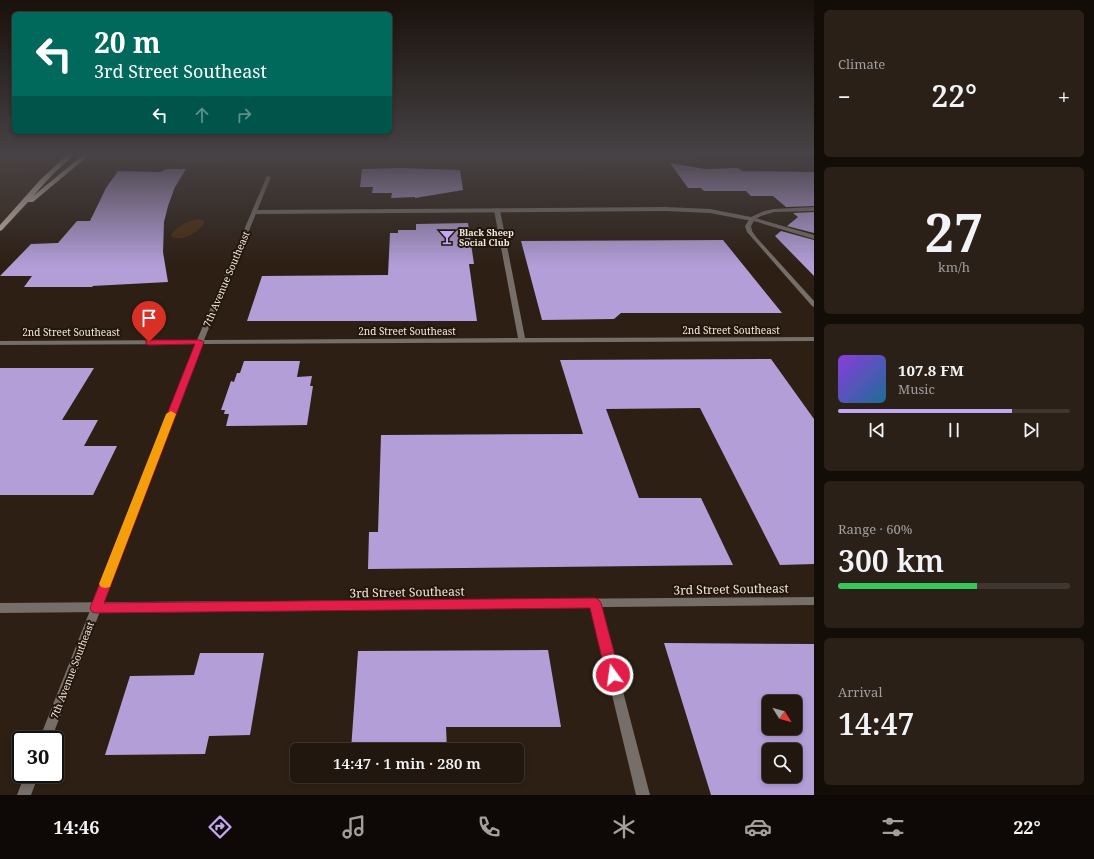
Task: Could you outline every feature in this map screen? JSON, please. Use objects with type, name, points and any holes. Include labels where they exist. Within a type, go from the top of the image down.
[{"type":"main road","points":[[0,229],[15,214],[33,192]]},
{"type":"main road","points":[[15,214],[43,192]]},
{"type":"street","name":"7th Avenue Southeast","points":[[48,731],[200,342],[263,192]]},
{"type":"street","points":[[254,212],[695,209],[752,219],[814,237]]},
{"type":"street","points":[[814,209],[772,210],[752,219],[748,226],[750,234],[814,305]]},
{"type":"street","points":[[498,210],[522,340]]},
{"type":"street","name":"2nd Street Southeast","points":[[0,342],[814,340]]},
{"type":"street","name":"3rd Street Southeast","points":[[0,608],[814,601]]},
{"type":"street","points":[[595,603],[643,795]]},
{"type":"street","points":[[24,795],[29,783]]},
{"type":"shaded area","points":[[0,192],[42,192],[0,234]]},
{"type":"shaded area","points":[[199,219],[204,221],[204,224],[194,233],[181,238],[172,237],[171,235],[180,226],[187,222]]},
{"type":"building","points":[[104,192],[173,192],[164,222],[163,252],[168,282],[92,286],[93,287],[24,287],[32,276],[0,276],[31,244],[58,243],[77,221],[90,221]]},
{"type":"building","points":[[450,192],[415,198],[391,198],[392,193],[372,193]]},
{"type":"building","points":[[747,192],[814,192],[814,206],[786,207],[773,196],[751,196]]},
{"type":"building","points":[[814,212],[814,233],[787,226],[798,217],[793,213]]},
{"type":"building","points":[[468,223],[474,264],[469,264],[477,321],[247,321],[262,276],[388,275],[390,233],[398,233],[398,230],[416,230],[416,224]]},
{"type":"building","points":[[781,231],[814,240],[814,276],[775,236]]},
{"type":"building","points":[[723,240],[782,313],[621,313],[614,319],[542,320],[521,241]]},
{"type":"building","points":[[771,359],[814,419],[814,564],[780,565],[700,408],[606,409],[639,498],[701,498],[733,565],[368,569],[369,532],[378,532],[381,435],[583,434],[560,360]]},
{"type":"building","points":[[244,361],[300,361],[297,377],[312,376],[310,386],[313,386],[307,425],[226,426],[229,414],[224,414],[225,410],[221,410],[231,381],[234,382],[237,373],[240,373]]},
{"type":"building","points":[[0,368],[94,368],[62,420],[98,420],[84,446],[117,446],[93,495],[0,495]]},
{"type":"building","points":[[664,643],[814,644],[814,795],[711,795]]},
{"type":"building","points":[[548,650],[561,727],[446,727],[447,743],[351,743],[358,651]]},
{"type":"building","points":[[200,653],[264,653],[250,735],[209,736],[205,754],[105,755],[130,676],[194,675]]},
{"type":"slow traffic","points":[[105,584],[171,414]]},
{"type":"place","name":"Black Sheep Social Club","points":[[447,237]]},
{"type":"route","points":[[149,342],[200,342],[190,364],[96,608],[595,603],[613,675]]}]
